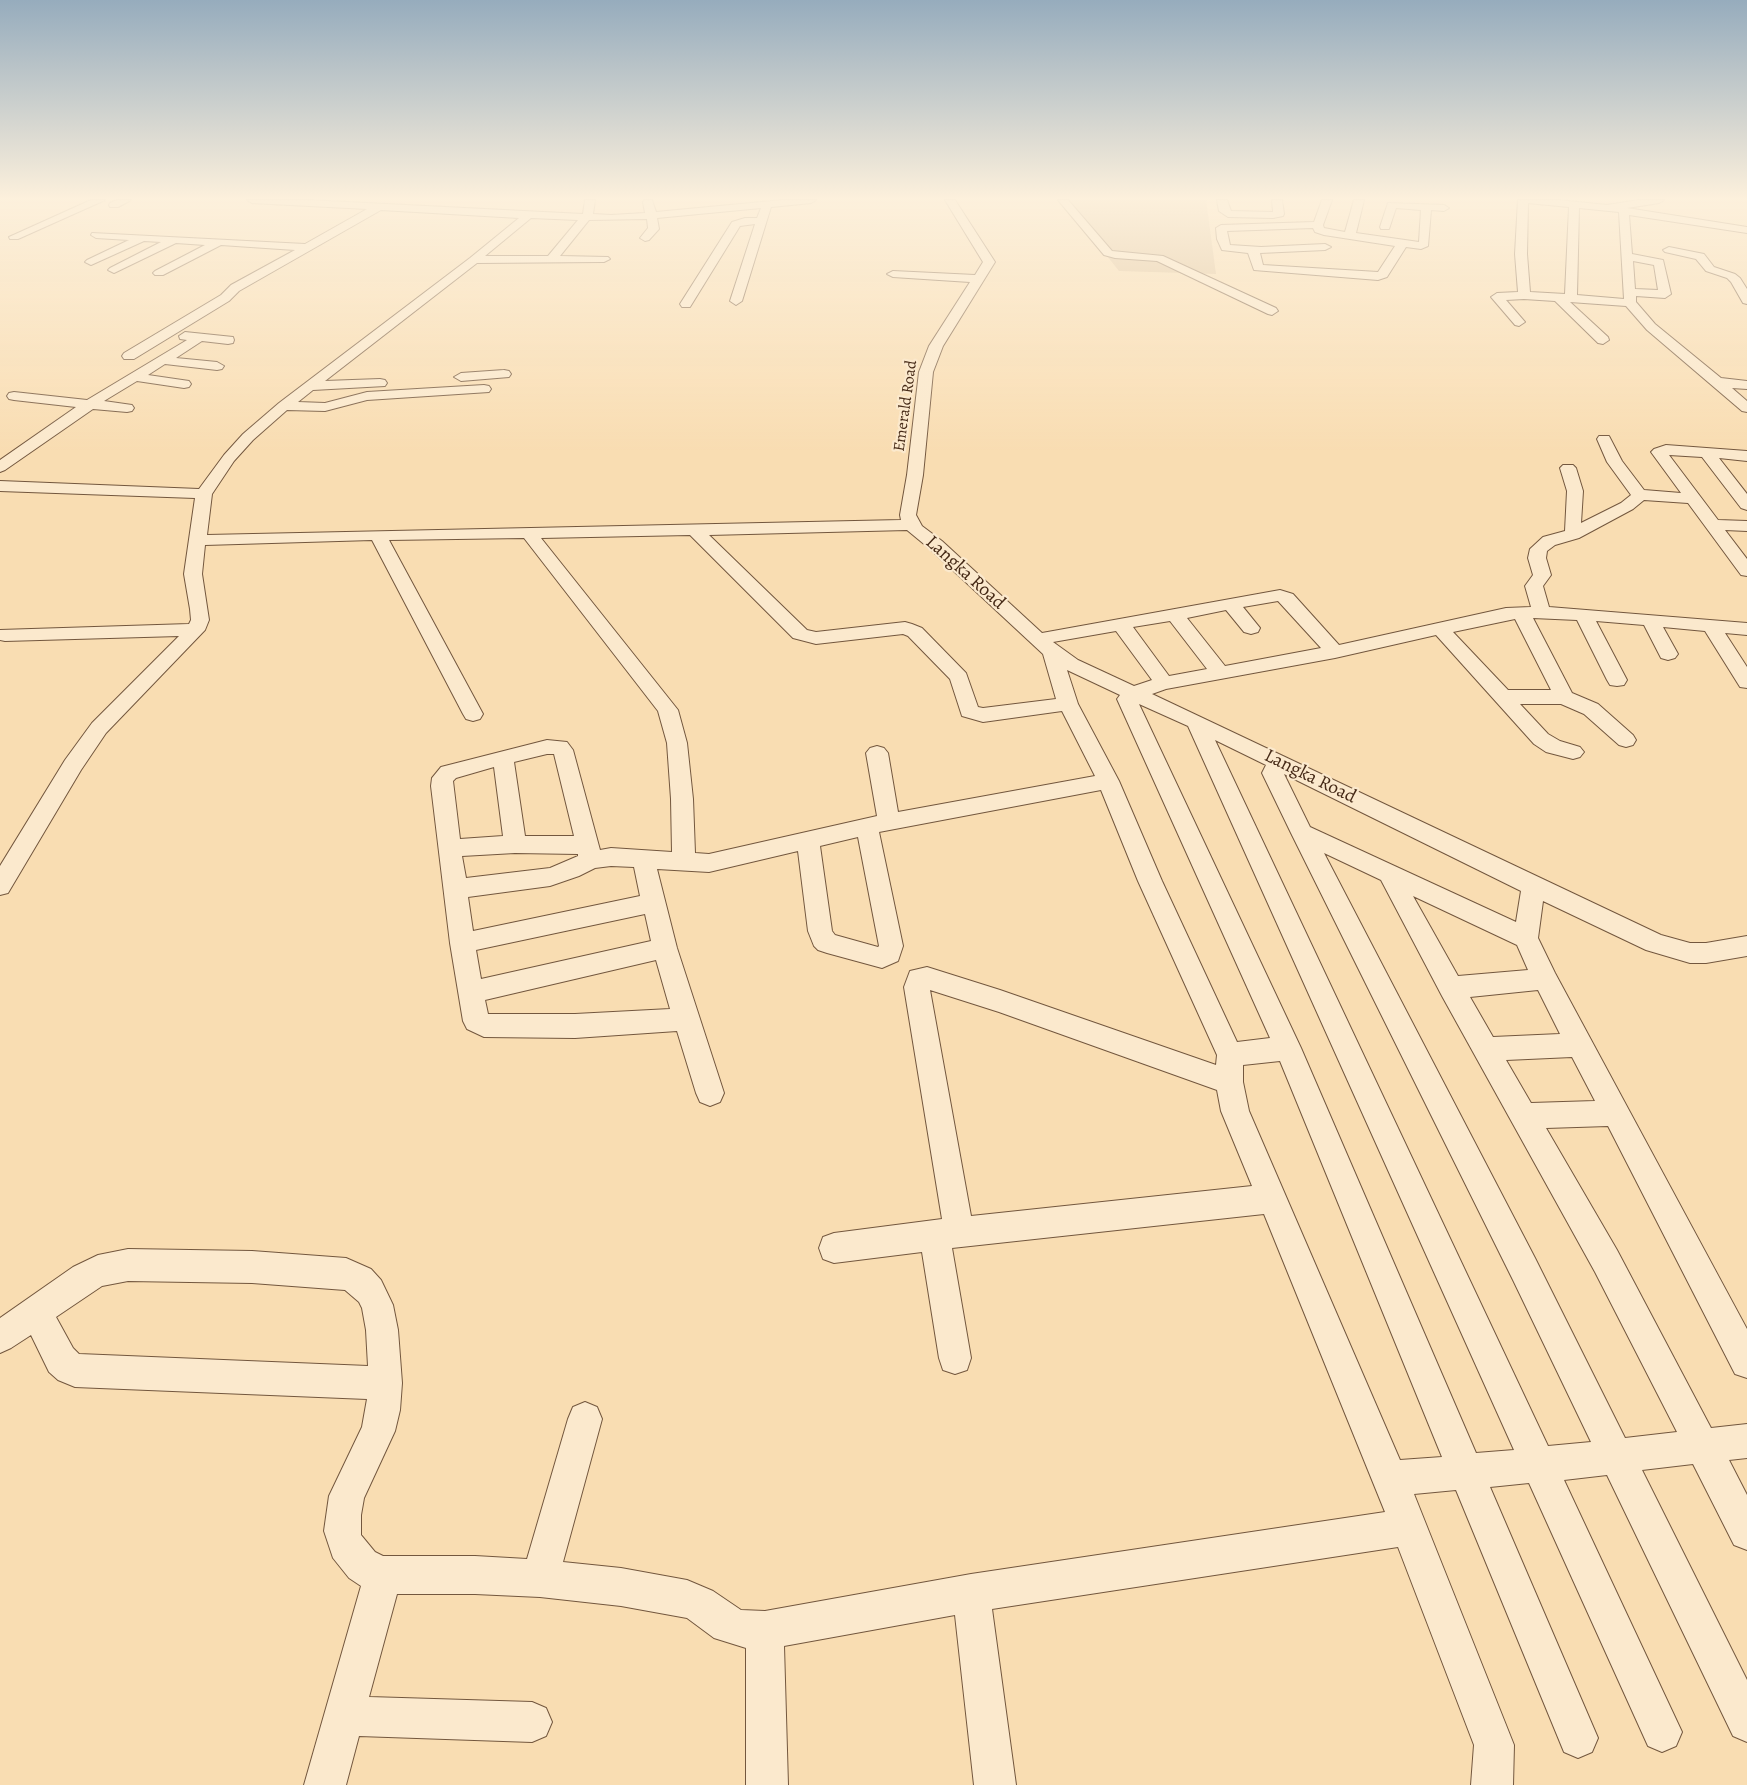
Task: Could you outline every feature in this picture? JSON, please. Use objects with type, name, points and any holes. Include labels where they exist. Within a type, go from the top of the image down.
[{"type":"street","points":[[129,356],[225,298],[243,283]]},
{"type":"street","points":[[0,886],[85,746],[113,713],[189,640],[196,630],[200,620],[193,574],[204,494],[238,447],[284,406],[444,283]]},
{"type":"street","points":[[686,304],[699,283]]},
{"type":"street","points":[[736,301],[741,283]]},
{"type":"street","name":"Emerald Road","points":[[911,525],[908,515],[926,372],[936,346],[976,283]]},
{"type":"street","points":[[1213,283],[1272,311]]},
{"type":"street","points":[[1523,283],[1524,294]]},
{"type":"street","points":[[1571,283],[1571,298]]},
{"type":"street","points":[[1629,283],[1629,298],[1651,327],[1746,406]]},
{"type":"street","points":[[1519,322],[1498,297],[1524,294],[1571,298],[1629,298],[1666,294],[1664,283]]},
{"type":"street","points":[[1737,283],[1747,300]]},
{"type":"street","points":[[1558,297],[1603,340]]},
{"type":"street","points":[[163,336],[228,340]]},
{"type":"street","points":[[0,467],[7,455],[199,338]]},
{"type":"street","points":[[162,360],[217,366]]},
{"type":"street","points":[[312,386],[504,374]]},
{"type":"street","points":[[134,377],[184,384]]},
{"type":"street","points":[[1716,382],[1747,385]]},
{"type":"street","points":[[284,406],[326,407],[367,396],[484,389]]},
{"type":"street","points":[[14,396],[126,408]]},
{"type":"street","points":[[1604,438],[1615,462],[1639,495]]},
{"type":"street","points":[[1745,449],[1707,453],[1662,450],[1659,452],[1747,571]]},
{"type":"street","points":[[1707,453],[1747,505]]},
{"type":"street","points":[[1568,468],[1575,490],[1573,534]]},
{"type":"street","points":[[0,486],[204,494]]},
{"type":"street","points":[[1639,495],[1693,498]]},
{"type":"street","points":[[1542,612],[1534,586],[1542,575],[1538,553],[1549,541],[1573,534],[1627,506],[1635,501],[1639,495]]},
{"type":"street","points":[[199,540],[529,532],[847,528],[911,525]]},
{"type":"street","name":"Langka Road","points":[[911,525],[1046,646],[1071,664],[1278,761],[1533,886],[1655,943],[1690,953],[1706,953],[1747,946]]},
{"type":"street","points":[[1714,525],[1747,526]]},
{"type":"street","points":[[694,530],[800,634],[816,638],[905,628],[915,632],[959,677],[969,710],[977,714],[983,715],[1068,704]]},
{"type":"street","points":[[529,532],[668,710],[677,743],[682,799],[684,861]]},
{"type":"street","points":[[378,535],[473,714]]},
{"type":"street","points":[[1335,652],[1283,596],[1276,595],[1231,605],[1121,624],[1046,646],[1068,704],[1108,781],[1229,1069],[1235,1111],[1390,1479],[1494,1745],[1492,1785]]},
{"type":"street","points":[[1231,605],[1251,628]]},
{"type":"street","points":[[1578,1738],[1468,1472],[1288,1048],[1238,936],[1127,702],[1127,697],[1132,692],[1164,683],[1335,652],[1441,630],[1491,616],[1542,612],[1747,629]]},
{"type":"street","points":[[1521,613],[1564,697]]},
{"type":"street","points":[[1175,615],[1221,673]]},
{"type":"street","points":[[1584,615],[1617,680]]},
{"type":"street","points":[[1650,620],[1668,654]]},
{"type":"street","points":[[1121,624],[1164,683]]},
{"type":"street","points":[[1711,626],[1747,682]]},
{"type":"street","points":[[5,635],[196,630]]},
{"type":"street","points":[[1441,630],[1546,743],[1561,750],[1573,752]]},
{"type":"street","points":[[1502,697],[1564,697],[1591,709],[1626,740]]},
{"type":"street","points":[[1196,722],[1662,1732]]},
{"type":"street","points":[[589,853],[564,750],[560,747],[552,746],[449,772],[442,778],[462,943],[474,1016],[479,1024],[484,1025],[597,1026],[686,1019]]},
{"type":"street","points":[[808,841],[820,931],[823,939],[827,943],[882,958],[889,954],[891,946],[878,824],[877,753]]},
{"type":"street","points":[[503,758],[515,844]]},
{"type":"street","points":[[1278,761],[1274,773],[1302,833],[1524,1269],[1747,1722]]},
{"type":"street","points":[[451,848],[515,844],[611,857],[698,863],[719,862],[878,824],[1108,781]]},
{"type":"street","points":[[1302,833],[1526,938]]},
{"type":"street","points":[[455,889],[550,877],[571,870],[589,853]]},
{"type":"street","points":[[643,858],[665,948],[710,1093]]},
{"type":"street","points":[[1390,875],[1451,988],[1606,1261],[1747,1532]]},
{"type":"street","points":[[1533,886],[1526,938],[1545,978],[1747,1362]]},
{"type":"street","points":[[462,943],[653,903]]},
{"type":"street","points":[[470,993],[665,948]]},
{"type":"street","points":[[955,1358],[947,1234],[917,987],[919,979],[927,978],[1229,1069],[1288,1048]]},
{"type":"street","points":[[1451,988],[1545,978]]},
{"type":"street","points":[[1486,1049],[1580,1045]]},
{"type":"street","points":[[1524,1116],[1616,1113]]},
{"type":"street","points":[[834,1248],[1271,1199]]},
{"type":"street","points":[[0,1337],[84,1278],[98,1271],[114,1267],[128,1265],[252,1267],[346,1274],[360,1280],[370,1291],[377,1305],[382,1330],[385,1383],[383,1410],[378,1431],[347,1496],[342,1531],[346,1545],[362,1565],[372,1572],[383,1575],[476,1575],[540,1578],[621,1587],[687,1599],[700,1604],[727,1624],[741,1629],[765,1630],[971,1593],[1409,1528]]},
{"type":"street","points":[[36,1312],[61,1360],[75,1370],[385,1383]]},
{"type":"street","points":[[540,1578],[585,1419]]},
{"type":"street","points":[[1390,1479],[1539,1465],[1747,1441]]},
{"type":"street","points":[[325,1785],[383,1575]]},
{"type":"street","points":[[971,1593],[995,1785]]},
{"type":"street","points":[[765,1630],[767,1785]]},
{"type":"street","points":[[345,1716],[532,1722]]}]
